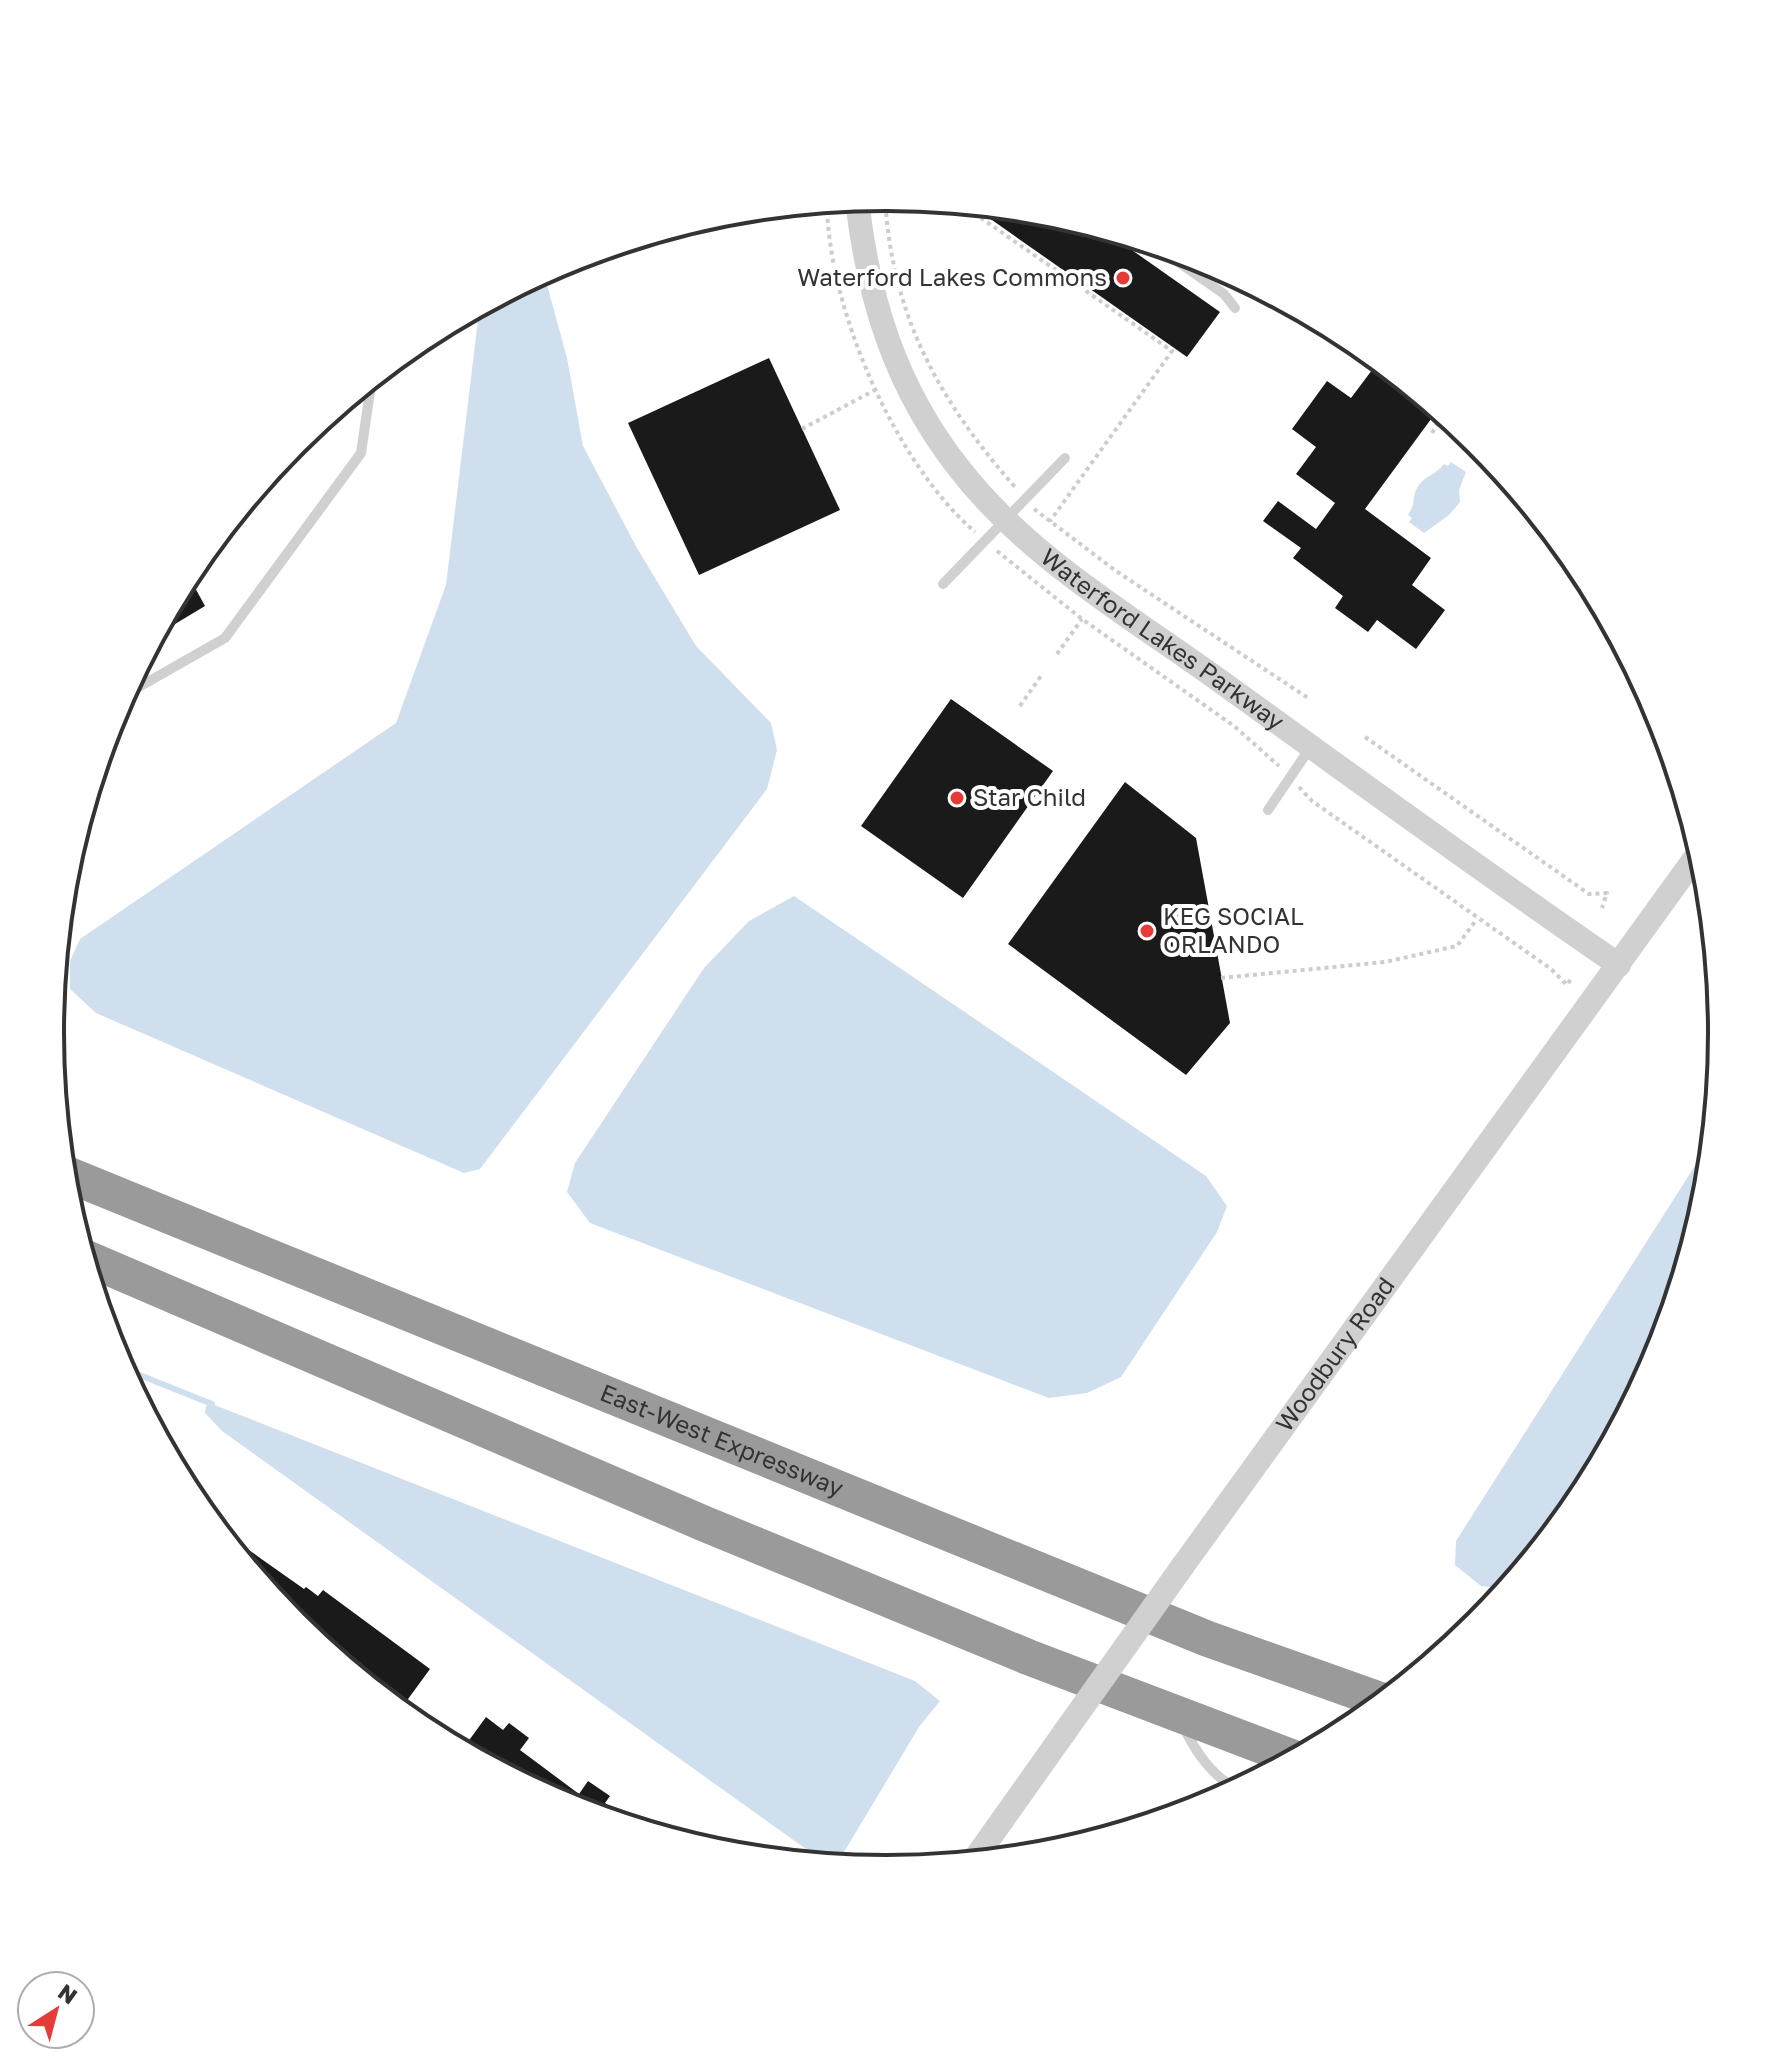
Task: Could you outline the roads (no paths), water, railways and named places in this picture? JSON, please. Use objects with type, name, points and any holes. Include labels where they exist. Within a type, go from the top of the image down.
[{"type":"highway","name":"East-West Expressway","points":[[78,1179],[1208,1639],[1370,1696]]},
{"type":"highway","points":[[97,1263],[705,1524],[1179,1717],[1281,1753]]},
{"type":"street","name":"Waterford Lakes Parkway","points":[[859,212],[870,285],[893,359],[942,446],[1006,521],[1112,603],[1619,965]]},
{"type":"street","name":"Woodbury Road","points":[[982,1849],[1690,865]]},
{"type":"lane","points":[[1189,270],[1224,294],[1235,308]]},
{"type":"lane","points":[[142,685],[225,638],[361,453],[370,394]]},
{"type":"lane","points":[[943,584],[1065,458]]},
{"type":"lane","points":[[1268,810],[1311,747]]},
{"type":"lane","points":[[1179,1717],[1194,1749],[1224,1782]]},
{"type":"water","points":[[547,285],[567,358],[583,446],[637,548],[696,646],[771,723],[777,750],[767,789],[480,1169],[464,1173],[96,1013],[70,989],[70,961],[80,939],[396,723],[446,585],[478,320]]},
{"type":"water","points":[[1451,462],[1466,472],[1459,490],[1460,502],[1449,515],[1424,533],[1409,522],[1415,492],[1425,479]]},
{"type":"water","points":[[794,896],[1206,1176],[1227,1206],[1217,1232],[1121,1377],[1087,1393],[1049,1398],[590,1223],[567,1192],[575,1163],[704,968],[749,921]]},
{"type":"water","points":[[1697,1162],[1680,1246],[1645,1348],[1598,1444],[1569,1490],[1492,1587],[1481,1586],[1455,1565],[1456,1541]]},
{"type":"water","points":[[212,1404],[915,1681],[940,1701],[919,1727],[843,1853],[808,1851],[222,1431],[205,1413],[206,1406]]},
{"type":"waterway","points":[[139,1375],[212,1404]]},
{"type":"place","name":"Waterford Lakes Commons","points":[[1123,278]]},
{"type":"place","name":"Star Child","points":[[957,798]]},
{"type":"place","name":"KEG SOCIAL ORLANDO","points":[[1147,931]]}]
